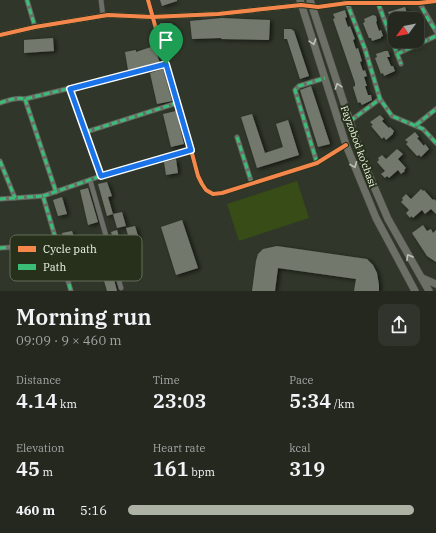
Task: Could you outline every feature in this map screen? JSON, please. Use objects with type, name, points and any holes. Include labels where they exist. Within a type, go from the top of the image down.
[{"type":"main road","name":"Fayzobod ko'chasi","points":[[301,2],[346,145],[376,218],[416,291]]},
{"type":"main road","name":"Fayzobod ko'chasi","points":[[311,3],[363,161],[380,203],[398,238],[429,291]]},
{"type":"main road","points":[[420,277],[436,284]]},
{"type":"street","points":[[27,0],[34,27]]},
{"type":"street","points":[[101,0],[103,16]]},
{"type":"street","points":[[148,0],[200,180],[206,190],[213,194],[222,193],[252,184],[317,163],[346,145]]},
{"type":"street","points":[[418,1],[436,31]]},
{"type":"street","points":[[0,35],[34,27],[103,16],[152,17],[225,13],[301,2],[311,3],[318,7],[347,2],[378,3],[436,1]]},
{"type":"street","points":[[347,2],[380,99],[392,116],[423,129],[436,143]]},
{"type":"street","points":[[378,3],[401,64]]},
{"type":"street","points":[[397,54],[436,36]]},
{"type":"street","points":[[0,103],[70,89],[166,64]]},
{"type":"street","points":[[317,163],[295,90],[298,86],[325,78]]},
{"type":"street","points":[[70,89],[101,176]]},
{"type":"street","points":[[26,99],[56,192]]},
{"type":"street","points":[[350,121],[380,99]]},
{"type":"street","points":[[86,132],[177,102]]},
{"type":"street","points":[[416,125],[436,109]]},
{"type":"street","points":[[237,137],[252,184]]},
{"type":"street","points":[[0,199],[43,196],[101,176],[191,150]]},
{"type":"street","points":[[0,161],[15,198]]},
{"type":"street","points":[[90,180],[106,235]]},
{"type":"street","points":[[43,196],[54,235]]},
{"type":"street","points":[[0,248],[10,247]]},
{"type":"street","points":[[69,281],[72,291]]},
{"type":"street","points":[[119,281],[121,288]]},
{"type":"green space","points":[[297,181],[309,218],[239,241],[227,204]]},
{"type":"building","points":[[160,0],[177,0],[177,1],[162,6]]},
{"type":"building","points":[[405,7],[407,12],[388,12]]},
{"type":"building","points":[[345,10],[347,17],[345,18],[348,27],[350,26],[355,39],[353,40],[356,49],[358,48],[362,61],[360,62],[363,71],[365,70],[367,76],[364,77],[367,86],[365,86],[368,95],[371,95],[372,100],[362,105],[360,102],[358,103],[353,87],[355,86],[355,83],[333,19],[335,18],[333,14]]},
{"type":"building","points":[[373,15],[376,16],[379,31],[381,30],[383,36],[372,41],[371,38],[369,38],[363,23],[365,22],[364,19]]},
{"type":"building","points":[[222,18],[270,20],[269,40],[221,38],[192,39],[190,21]]},
{"type":"building","points":[[160,23],[172,23],[173,37],[162,38]]},
{"type":"building","points":[[284,29],[291,29],[294,31],[309,76],[300,79],[287,39],[284,39]]},
{"type":"building","points":[[53,38],[54,51],[24,53],[24,40]]},
{"type":"building","points":[[154,46],[160,63],[128,70],[125,52],[136,50],[136,52]]},
{"type":"building","points":[[388,51],[390,57],[387,57],[395,71],[384,76],[383,73],[381,74],[375,58],[377,57],[376,54]]},
{"type":"building","points":[[163,69],[172,101],[157,104],[150,73]]},
{"type":"building","points":[[311,86],[330,144],[318,147],[300,90]]},
{"type":"building","points":[[176,111],[184,144],[171,147],[163,114]]},
{"type":"building","points":[[252,114],[265,153],[283,147],[276,124],[288,120],[299,155],[257,168],[241,117]]},
{"type":"building","points":[[380,115],[384,119],[382,121],[394,131],[393,134],[386,140],[384,137],[382,139],[371,126],[373,125],[370,122]]},
{"type":"building","points":[[415,132],[419,137],[417,138],[429,149],[421,157],[419,155],[417,156],[406,144],[408,142],[405,140]]},
{"type":"building","points":[[397,149],[403,154],[398,159],[406,168],[404,170],[405,171],[401,174],[398,170],[389,178],[387,176],[385,178],[381,174],[385,171],[377,162],[379,160],[378,158],[382,155],[386,159]]},
{"type":"building","points":[[176,159],[178,173],[166,175],[164,162]]},
{"type":"building","points":[[107,182],[112,196],[108,197],[113,214],[107,216],[98,184]]},
{"type":"building","points":[[88,188],[98,222],[88,225],[80,190]]},
{"type":"building","points":[[421,189],[436,201],[436,214],[431,209],[425,214],[422,210],[413,218],[411,216],[410,218],[406,213],[409,210],[401,202],[403,200],[402,198],[406,194],[411,199]]},
{"type":"building","points":[[62,197],[67,214],[58,216],[53,200]]},
{"type":"building","points":[[122,212],[126,226],[117,228],[113,214]]},
{"type":"building","points":[[182,220],[198,268],[176,275],[161,227]]},
{"type":"building","points":[[423,225],[427,231],[431,229],[433,233],[436,230],[436,262],[427,256],[412,233]]},
{"type":"building","points":[[135,226],[138,235],[128,235],[126,228]]},
{"type":"building","points":[[117,230],[119,235],[112,235],[111,232]]},
{"type":"building","points":[[72,231],[73,235],[63,235],[62,233]]},
{"type":"building","points":[[277,246],[367,259],[373,265],[377,273],[379,291],[354,291],[356,279],[278,268],[275,291],[252,291],[258,254],[263,249]]},
{"type":"building","points":[[104,281],[114,281],[117,291],[107,291]]},
{"type":"marked path","points":[[27,0],[35,27]]},
{"type":"marked path","points":[[418,0],[436,31]]},
{"type":"marked path","points":[[346,1],[365,49],[380,99],[392,116],[423,129],[436,143]]},
{"type":"marked path","points":[[378,3],[401,64]]},
{"type":"marked path","points":[[397,54],[436,36]]},
{"type":"marked path","points":[[0,103],[9,100],[25,99],[166,65]]},
{"type":"marked path","points":[[317,163],[295,90],[299,86],[325,78]]},
{"type":"marked path","points":[[70,89],[101,176]]},
{"type":"marked path","points":[[25,99],[56,192]]},
{"type":"marked path","points":[[350,121],[380,99]]},
{"type":"marked path","points":[[86,132],[177,103]]},
{"type":"marked path","points":[[416,125],[436,109]]},
{"type":"marked path","points":[[237,137],[252,184]]},
{"type":"marked path","points":[[43,196],[101,176],[191,150]]},
{"type":"marked path","points":[[0,161],[15,198]]},
{"type":"marked path","points":[[0,199],[43,196],[54,235]]},
{"type":"marked path","points":[[0,248],[10,247]]},
{"type":"marked path","points":[[68,281],[71,291]]},
{"type":"cycle path","points":[[148,0],[198,176],[206,190],[213,194],[222,193],[317,163],[346,145]]},
{"type":"cycle path","points":[[0,35],[35,27],[108,15],[152,17],[218,14],[301,5],[318,7],[347,3],[419,3],[436,1]]},
{"type":"route","points":[[166,64],[191,150],[101,176],[70,89],[166,64]]}]
